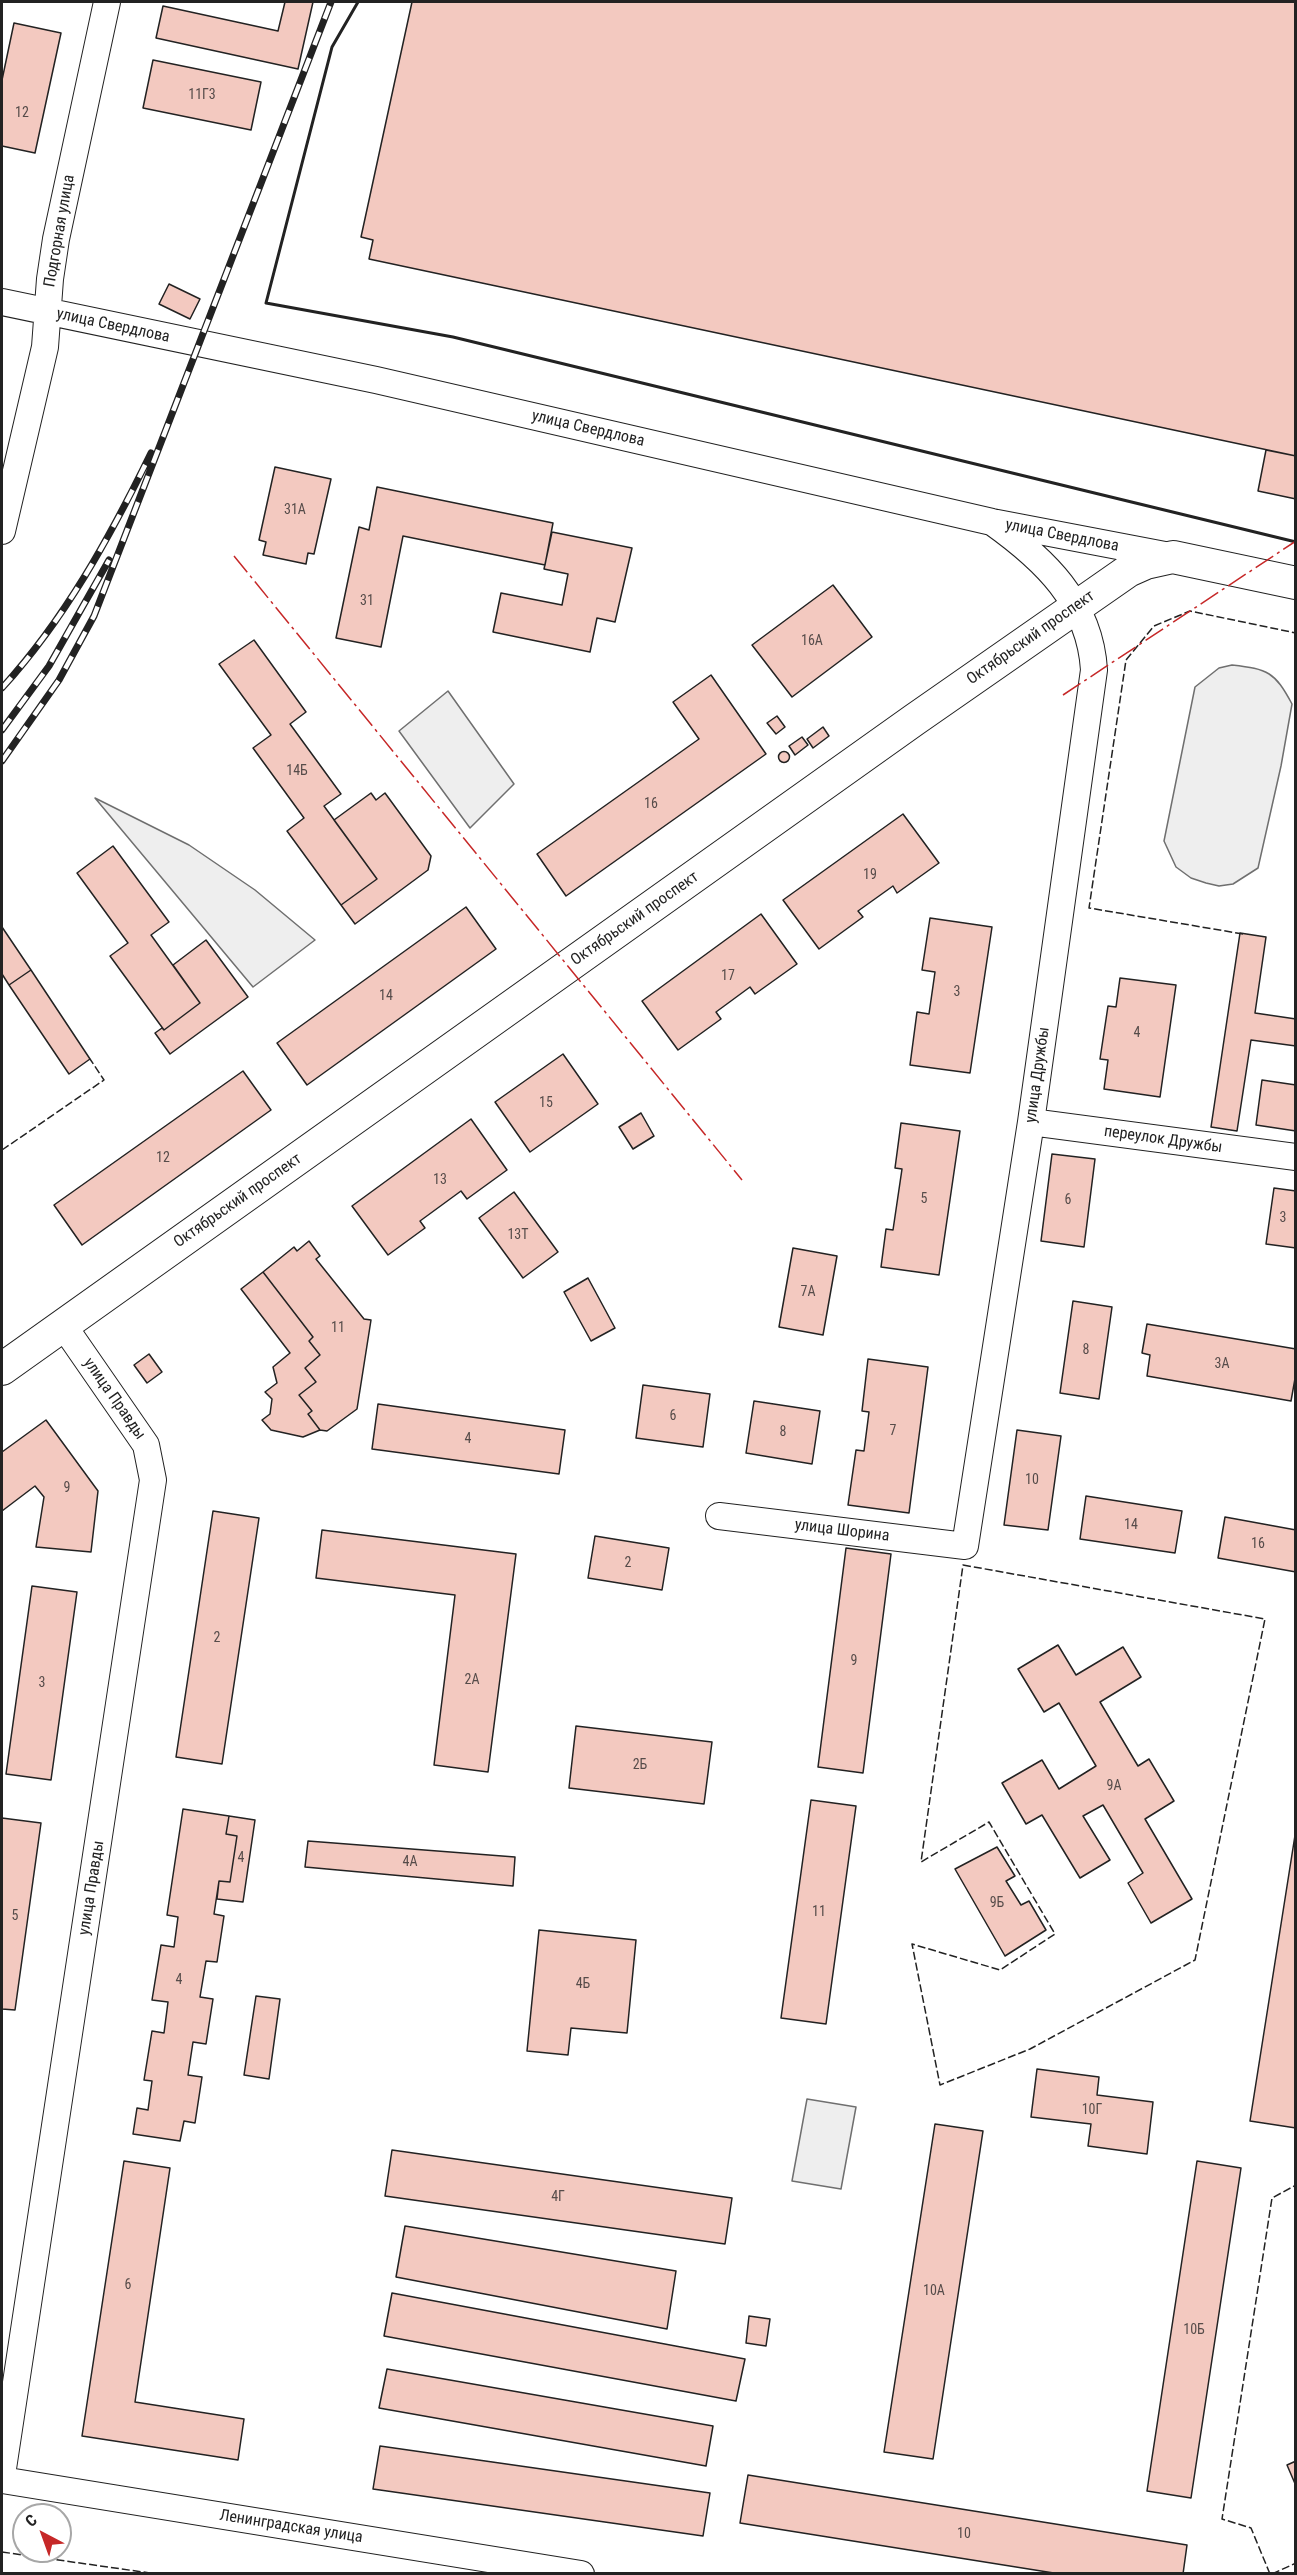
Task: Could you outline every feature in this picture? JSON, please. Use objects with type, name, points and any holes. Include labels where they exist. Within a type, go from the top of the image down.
[{"type":"main road","name":"Октябрьский проспект","points":[[2,1369],[1128,571],[1146,563],[1173,557],[1296,583]]},
{"type":"street","name":"Подгорная улица","points":[[2,531],[45,347],[56,239],[107,2]]},
{"type":"street","name":"улица Свердлова","points":[[2,302],[376,380],[992,522],[1173,557]]},
{"type":"street","name":"улица Дружбы","points":[[964,1546],[1031,1122],[1094,670],[1089,635],[1076,606],[1048,567],[992,522]]},
{"type":"street","name":"переулок Дружбы","points":[[1031,1122],[1296,1157]]},
{"type":"street","name":"улица Правды","points":[[2,2475],[153,1480],[146,1445],[63,1325]]},
{"type":"street","name":"улица Шорина","points":[[719,1516],[964,1546]]},
{"type":"street","name":"Ленинградская улица","points":[[2,2480],[581,2574]]},
{"type":"shaded area","points":[[1232,665],[1254,668],[1269,674],[1281,685],[1292,704],[1281,766],[1258,868],[1233,884],[1219,886],[1191,878],[1176,867],[1164,841],[1195,687],[1219,668]]},
{"type":"shaded area","points":[[448,691],[514,784],[470,828],[399,731]]},
{"type":"shaded area","points":[[95,798],[189,845],[255,890],[315,940],[253,987]]},
{"type":"shaded area","points":[[807,2099],[856,2107],[841,2189],[792,2181]]},
{"type":"building","points":[[285,2],[313,2],[298,69],[156,38],[163,6],[278,31]]},
{"type":"building","points":[[412,2],[1296,2],[1296,456],[369,259],[373,240],[361,237]]},
{"type":"building","points":[[14,23],[61,33],[35,153],[2,146],[2,80]]},
{"type":"building","points":[[153,60],[261,82],[251,130],[143,108]]},
{"type":"building","points":[[169,284],[200,299],[190,319],[159,304]]},
{"type":"building","points":[[1266,450],[1296,456],[1296,499],[1258,491]]},
{"type":"building","points":[[275,467],[331,479],[314,554],[308,553],[306,564],[263,555],[266,542],[259,540]]},
{"type":"building","points":[[377,487],[553,523],[545,565],[403,536],[381,647],[336,638],[359,527],[369,530]]},
{"type":"building","points":[[552,532],[632,548],[615,622],[597,618],[590,652],[493,632],[501,593],[562,605],[568,574],[544,569]]},
{"type":"building","points":[[833,585],[872,637],[792,697],[752,645]]},
{"type":"building","points":[[254,640],[306,712],[290,724],[341,794],[324,806],[377,879],[341,905],[287,831],[304,818],[253,748],[271,735],[219,664]]},
{"type":"building","points":[[711,675],[766,754],[566,896],[537,854],[699,739],[673,702]]},
{"type":"building","points":[[777,716],[785,727],[776,734],[767,723]]},
{"type":"building","points":[[823,727],[829,736],[813,748],[807,739]]},
{"type":"building","points":[[802,737],[808,745],[795,755],[789,746]]},
{"type":"building","points":[[784,751],[790,757],[784,763],[778,757]]},
{"type":"building","points":[[371,793],[376,800],[385,793],[431,856],[428,870],[355,924],[341,905],[377,879],[334,820]]},
{"type":"building","points":[[903,814],[939,863],[897,893],[893,886],[858,911],[863,917],[819,949],[783,900]]},
{"type":"building","points":[[113,846],[169,922],[151,935],[200,1003],[164,1030],[110,956],[128,943],[77,873]]},
{"type":"building","points":[[466,907],[496,949],[307,1085],[277,1043]]},
{"type":"building","points":[[761,914],[797,964],[755,994],[750,987],[716,1012],[721,1019],[678,1050],[642,1001]]},
{"type":"building","points":[[930,918],[992,927],[970,1073],[910,1065],[917,1012],[929,1014],[935,972],[922,970]]},
{"type":"building","points":[[2,927],[31,970],[9,985],[2,974]]},
{"type":"building","points":[[1240,933],[1266,937],[1255,1013],[1296,1019],[1296,1046],[1251,1040],[1237,1131],[1211,1127]]},
{"type":"building","points":[[206,940],[248,997],[170,1054],[155,1033],[162,1028],[164,1030],[200,1003],[173,965]]},
{"type":"building","points":[[31,970],[90,1059],[69,1074],[9,985]]},
{"type":"building","points":[[1120,978],[1176,985],[1160,1097],[1104,1089],[1108,1060],[1100,1059],[1108,1006],[1116,1007]]},
{"type":"building","points":[[563,1054],[598,1104],[530,1152],[495,1102]]},
{"type":"building","points":[[243,1071],[271,1110],[82,1245],[54,1205]]},
{"type":"building","points":[[1262,1080],[1296,1085],[1296,1131],[1256,1125]]},
{"type":"building","points":[[641,1113],[654,1136],[633,1149],[619,1127]]},
{"type":"building","points":[[471,1119],[507,1170],[467,1199],[461,1191],[420,1221],[425,1228],[388,1255],[352,1206]]},
{"type":"building","points":[[901,1123],[960,1131],[939,1275],[881,1267],[886,1229],[893,1230],[902,1169],[895,1168]]},
{"type":"building","points":[[1052,1154],[1095,1159],[1084,1247],[1041,1241]]},
{"type":"building","points":[[1274,1188],[1296,1191],[1296,1248],[1266,1244]]},
{"type":"building","points":[[514,1192],[558,1252],[523,1278],[479,1218]]},
{"type":"building","points":[[309,1241],[320,1256],[316,1259],[364,1319],[371,1320],[357,1409],[327,1431],[320,1430],[308,1414],[312,1411],[299,1395],[316,1382],[305,1368],[320,1355],[309,1341],[313,1337],[263,1272],[294,1247],[297,1251]]},
{"type":"building","points":[[793,1248],[837,1256],[823,1335],[779,1327]]},
{"type":"building","points":[[263,1272],[313,1337],[309,1341],[320,1355],[305,1368],[316,1382],[299,1395],[312,1411],[308,1414],[320,1430],[303,1437],[271,1430],[262,1420],[270,1414],[272,1399],[265,1392],[277,1383],[273,1367],[290,1353],[241,1289]]},
{"type":"building","points":[[588,1278],[615,1328],[591,1341],[564,1292]]},
{"type":"building","points":[[1073,1301],[1112,1307],[1099,1399],[1060,1393]]},
{"type":"building","points":[[1147,1324],[1296,1349],[1296,1373],[1291,1401],[1147,1376],[1150,1355],[1142,1353]]},
{"type":"building","points":[[149,1354],[162,1372],[147,1383],[134,1365]]},
{"type":"building","points":[[868,1359],[928,1367],[909,1513],[848,1505],[856,1450],[864,1451],[869,1412],[862,1411]]},
{"type":"building","points":[[643,1385],[710,1394],[703,1447],[636,1438]]},
{"type":"building","points":[[754,1401],[820,1411],[812,1464],[746,1453]]},
{"type":"building","points":[[378,1404],[565,1430],[559,1474],[372,1449]]},
{"type":"building","points":[[46,1420],[98,1491],[91,1552],[36,1547],[44,1497],[35,1486],[2,1511],[2,1452]]},
{"type":"building","points":[[1017,1430],[1061,1436],[1048,1530],[1004,1525]]},
{"type":"building","points":[[1086,1496],[1182,1511],[1175,1553],[1080,1539]]},
{"type":"building","points":[[213,1511],[259,1518],[222,1764],[176,1757]]},
{"type":"building","points":[[1225,1517],[1296,1530],[1296,1572],[1218,1558]]},
{"type":"building","points":[[322,1530],[516,1554],[488,1772],[434,1765],[455,1595],[316,1578]]},
{"type":"building","points":[[595,1536],[669,1548],[662,1590],[588,1578]]},
{"type":"building","points":[[846,1548],[891,1554],[863,1773],[818,1767]]},
{"type":"building","points":[[32,1586],[77,1592],[51,1780],[6,1774]]},
{"type":"building","points":[[1058,1645],[1076,1675],[1123,1647],[1141,1677],[1100,1702],[1138,1766],[1149,1759],[1174,1801],[1145,1819],[1192,1899],[1151,1923],[1128,1883],[1143,1873],[1103,1805],[1083,1816],[1110,1860],[1080,1878],[1042,1815],[1026,1824],[1002,1783],[1042,1760],[1059,1789],[1096,1766],[1059,1703],[1044,1712],[1018,1669]]},
{"type":"building","points":[[576,1726],[712,1742],[704,1804],[569,1788]]},
{"type":"building","points":[[811,1800],[856,1806],[826,2024],[781,2018]]},
{"type":"building","points":[[183,1809],[229,1816],[226,1834],[237,1836],[230,1882],[219,1881],[214,1914],[224,1916],[217,1962],[206,1961],[200,1997],[213,1999],[206,2044],[193,2042],[188,2075],[202,2077],[195,2123],[184,2121],[180,2141],[133,2134],[137,2108],[148,2110],[152,2081],[144,2080],[152,2031],[164,2033],[168,2002],[152,2000],[161,1945],[174,1947],[178,1917],[167,1915]]},
{"type":"building","points":[[229,1816],[255,1820],[243,1902],[217,1899],[219,1881],[230,1882],[237,1836],[226,1834]]},
{"type":"building","points":[[2,1818],[41,1823],[15,2010],[2,2009]]},
{"type":"building","points":[[1296,1829],[1296,2128],[1250,2121]]},
{"type":"building","points":[[308,1841],[515,1857],[513,1886],[305,1867]]},
{"type":"building","points":[[997,1847],[1015,1876],[1006,1881],[1021,1905],[1029,1901],[1046,1930],[1005,1956],[955,1869]]},
{"type":"building","points":[[539,1930],[636,1940],[627,2033],[571,2028],[568,2055],[527,2051]]},
{"type":"building","points":[[256,1996],[280,1999],[269,2079],[244,2075]]},
{"type":"building","points":[[1037,2069],[1099,2077],[1097,2095],[1153,2102],[1147,2154],[1088,2146],[1091,2124],[1031,2117]]},
{"type":"building","points":[[935,2124],[983,2131],[933,2459],[884,2452]]},
{"type":"building","points":[[392,2150],[732,2198],[725,2244],[385,2196]]},
{"type":"building","points":[[124,2161],[170,2168],[135,2402],[244,2419],[238,2460],[82,2436]]},
{"type":"building","points":[[1197,2161],[1241,2168],[1191,2498],[1147,2491]]},
{"type":"building","points":[[405,2226],[676,2271],[667,2329],[396,2277]]},
{"type":"building","points":[[392,2293],[745,2359],[736,2401],[384,2336]]},
{"type":"building","points":[[749,2316],[770,2319],[766,2346],[746,2343]]},
{"type":"building","points":[[387,2369],[713,2426],[706,2466],[379,2408]]},
{"type":"building","points":[[380,2446],[710,2493],[703,2536],[373,2489]]},
{"type":"building","points":[[1296,2461],[1296,2486],[1287,2465]]},
{"type":"building","points":[[748,2475],[1187,2545],[1183,2574],[1060,2574],[740,2523]]},
{"type":"railway","points":[[2,761],[59,680],[94,616],[331,2]]},
{"type":"railway","points":[[2,688],[46,634],[85,576],[151,453]]},
{"type":"railway","points":[[2,730],[49,666],[109,560]]},
{"type":"fence","points":[[1243,934],[1089,908],[1126,660],[1154,626],[1190,611],[1296,633]]},
{"type":"fence","points":[[2,1150],[104,1080],[90,1059]]},
{"type":"fence","points":[[963,1565],[1265,1619],[1195,1960],[1030,2049],[940,2085],[912,1944],[1000,1970],[1055,1934],[989,1822],[921,1862],[963,1565]]},
{"type":"fence","points":[[1270,2574],[1251,2528],[1222,2519],[1272,2198],[1296,2185]]},
{"type":"fence","points":[[2,2552],[157,2574]]},
{"type":"fence","points":[[1272,2574],[1296,2563]]},
{"type":"wall","points":[[358,2],[332,47],[266,303],[453,337],[1296,542]]},
{"type":"power","points":[[1063,695],[1296,541]]},
{"type":"power","points":[[234,556],[742,1180]]}]
